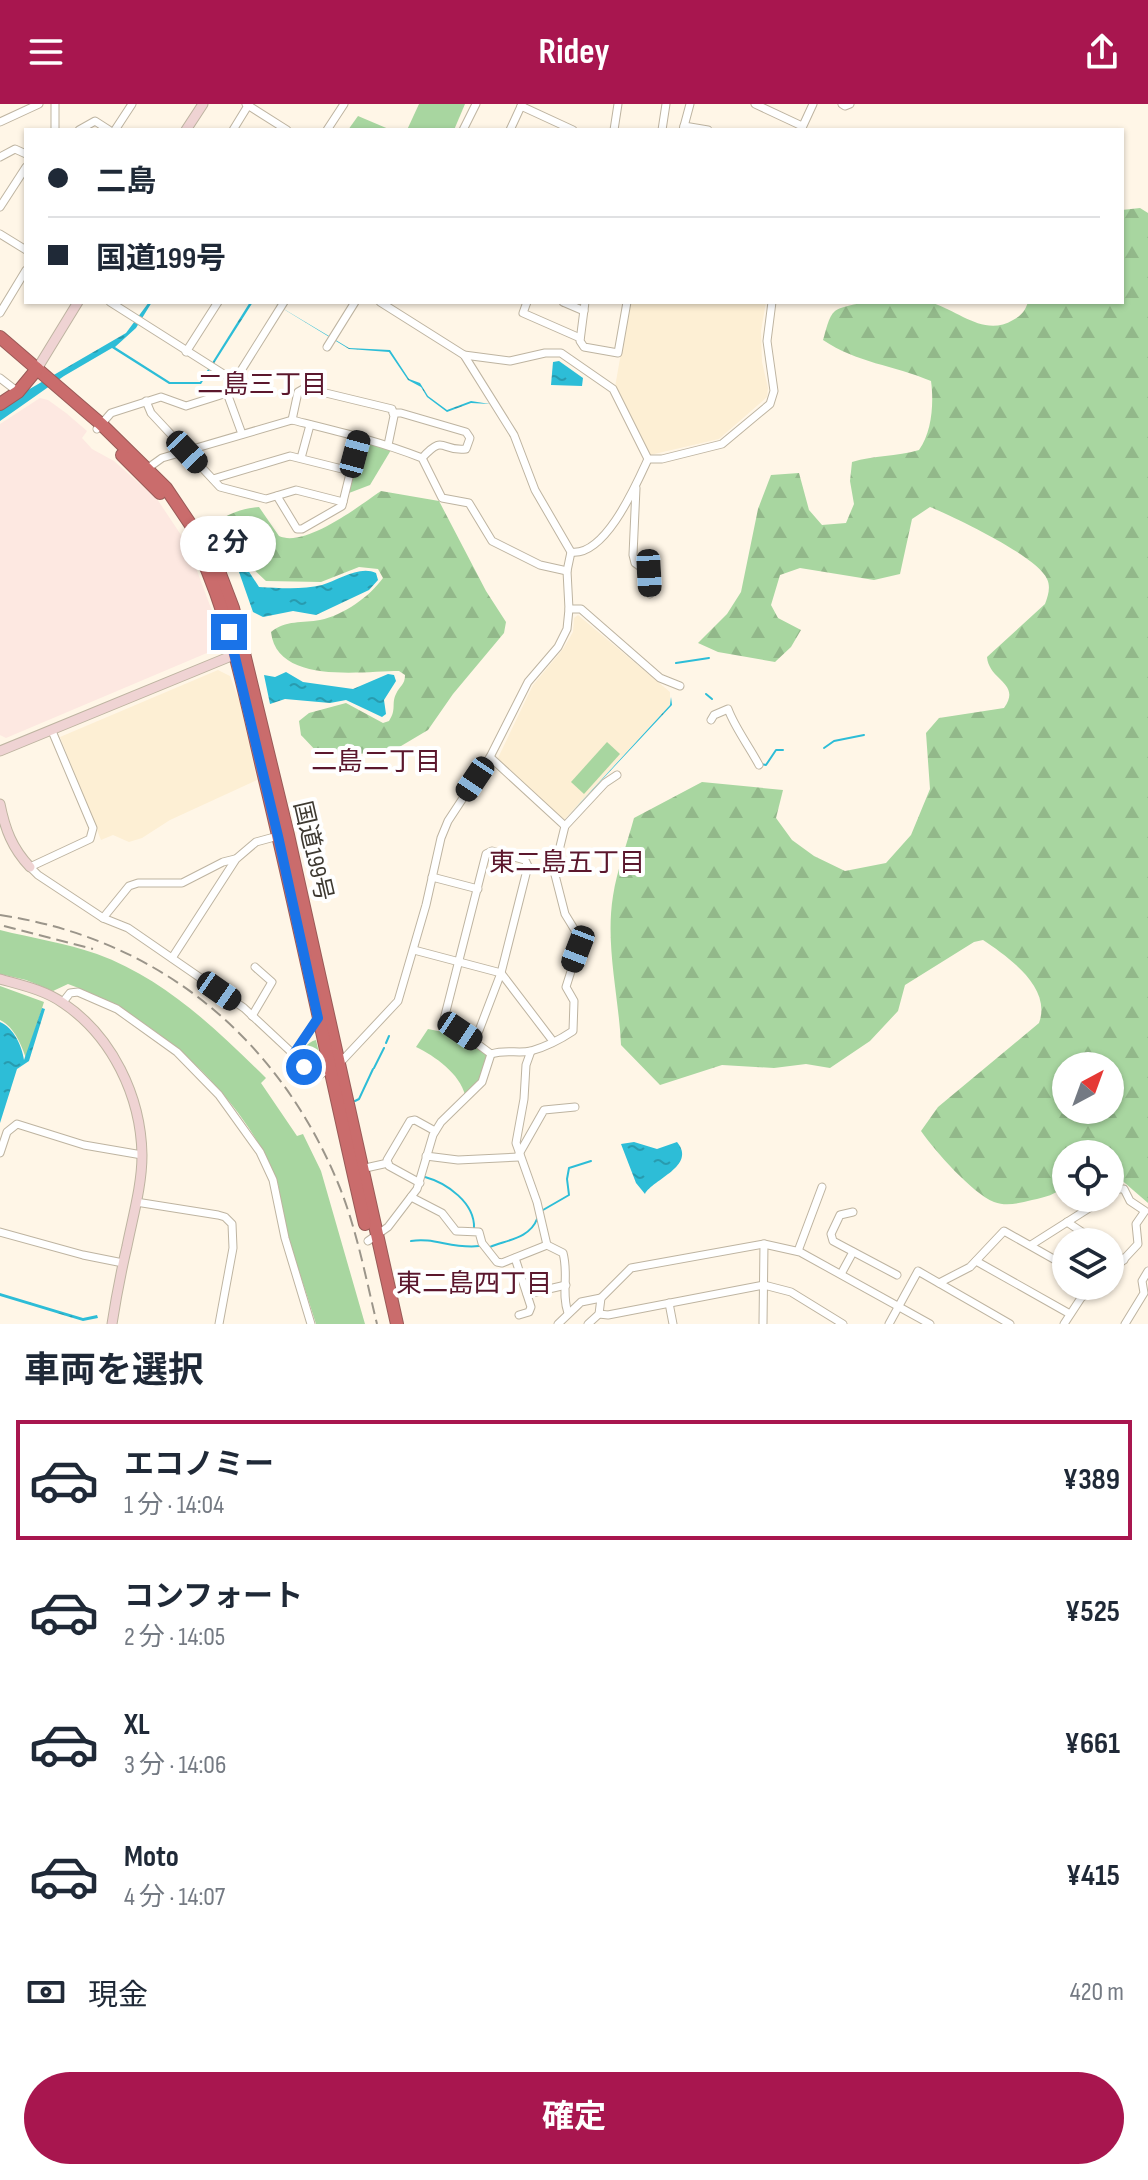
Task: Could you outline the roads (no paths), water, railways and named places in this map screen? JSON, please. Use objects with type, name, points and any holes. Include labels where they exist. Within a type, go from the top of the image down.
[{"type":"highway","points":[[0,337],[44,380]]},
{"type":"highway","points":[[0,345],[44,380]]},
{"type":"highway","points":[[0,404],[44,380]]},
{"type":"highway","name":"国道199号","points":[[44,380],[148,468],[183,510],[214,563],[233,608],[239,652],[318,1018],[361,1169],[372,1238],[397,1324]]},
{"type":"highway","name":"国道199号","points":[[99,427],[160,492],[194,541],[239,652],[334,1066],[389,1324]]},
{"type":"street","points":[[0,122],[39,104]]},
{"type":"street","points":[[55,104],[55,128]]},
{"type":"street","points":[[114,128],[132,104]]},
{"type":"street","points":[[187,128],[203,104]]},
{"type":"street","points":[[328,128],[344,104]]},
{"type":"street","points":[[464,128],[476,104]]},
{"type":"street","points":[[662,128],[666,104]]},
{"type":"street","points":[[684,128],[690,104]]},
{"type":"street","points":[[755,104],[801,128],[813,104]]},
{"type":"street","points":[[842,104],[850,104]]},
{"type":"street","points":[[234,128],[248,105],[284,128]]},
{"type":"street","points":[[511,128],[522,105],[569,128]]},
{"type":"street","points":[[614,128],[615,105]]},
{"type":"street","points":[[83,128],[95,121],[108,128]]},
{"type":"street","points":[[0,157],[15,149],[24,153]]},
{"type":"street","points":[[0,207],[24,170]]},
{"type":"street","points":[[0,234],[24,249]]},
{"type":"street","points":[[0,313],[24,273]]},
{"type":"street","points":[[44,380],[77,304]]},
{"type":"street","points":[[113,304],[233,380]]},
{"type":"street","points":[[186,352],[217,304]]},
{"type":"street","points":[[242,434],[227,393],[283,304]]},
{"type":"street","points":[[327,347],[354,304]]},
{"type":"street","points":[[383,304],[464,355],[510,361],[545,353],[561,353],[613,389],[648,459]]},
{"type":"street","points":[[526,304],[523,313],[580,338]]},
{"type":"street","points":[[568,304],[584,311]]},
{"type":"street","points":[[585,304],[580,338],[584,347],[618,353],[627,304]]},
{"type":"street","points":[[648,459],[662,459],[722,444],[770,404],[774,391],[767,341],[772,304]]},
{"type":"street","points":[[0,804],[4,826],[12,843],[38,875],[103,918],[128,928],[252,1016],[315,1079],[334,1066],[398,1001],[448,821],[490,757],[528,682],[558,647],[567,629],[567,571],[571,552],[535,490],[514,435],[464,355]]},
{"type":"street","points":[[0,378],[18,392]]},
{"type":"street","points":[[292,420],[298,392],[305,388],[392,409],[388,445]]},
{"type":"street","points":[[99,427],[111,413],[161,397],[186,406],[227,393]]},
{"type":"street","points":[[146,401],[151,413],[220,487],[266,499],[296,490],[343,502]]},
{"type":"street","points":[[393,413],[466,432],[470,438],[462,451],[434,445],[422,458]]},
{"type":"street","points":[[148,468],[162,458],[292,420],[388,445],[422,458],[442,498],[469,503],[492,541],[540,565],[567,571]]},
{"type":"street","points":[[301,458],[310,425]]},
{"type":"street","points":[[277,496],[297,529],[342,506],[359,437]]},
{"type":"street","points":[[213,479],[290,456],[350,471]]},
{"type":"street","points":[[571,552],[579,553],[592,546],[612,525],[648,459]]},
{"type":"street","points":[[636,486],[633,555],[635,563],[649,573],[650,594]]},
{"type":"street","points":[[569,609],[581,609],[660,678],[680,686]]},
{"type":"street","points":[[0,751],[239,652]]},
{"type":"street","points":[[711,720],[714,715],[728,709],[759,765]]},
{"type":"street","points":[[30,867],[90,839],[93,828],[52,731]]},
{"type":"street","points":[[490,757],[565,826]]},
{"type":"street","points":[[491,1054],[507,1049],[531,1051],[552,1040],[560,1040],[573,1031],[574,1001],[566,987],[578,949],[576,932],[565,914],[554,871],[565,826],[605,783],[617,775]]},
{"type":"street","points":[[172,958],[236,859],[256,842],[278,836]]},
{"type":"street","points":[[475,1041],[501,973],[528,866],[525,860],[492,851],[486,854],[442,1027],[460,1031],[491,1054]]},
{"type":"street","points":[[103,918],[129,886],[138,883],[182,883],[223,862],[236,859]]},
{"type":"street","points":[[432,877],[478,889]]},
{"type":"street","points":[[414,950],[501,973],[552,1040]]},
{"type":"street","points":[[252,1016],[272,982],[255,967]]},
{"type":"street","points":[[0,979],[63,1002],[95,1031],[119,1065],[132,1100],[142,1155],[112,1324]]},
{"type":"street","points":[[63,1002],[70,993],[78,992],[117,1009],[177,1052],[219,1095],[260,1152],[273,1180],[292,1266],[311,1324]]},
{"type":"street","points":[[293,1055],[318,1018]]},
{"type":"street","points":[[531,1051],[526,1064],[522,1115],[516,1135],[519,1156],[537,1202],[547,1245]]},
{"type":"street","points":[[372,1238],[388,1227],[411,1197],[420,1183],[435,1131],[482,1082],[491,1054]]},
{"type":"street","points":[[519,1156],[544,1110],[575,1107]]},
{"type":"street","points":[[420,1183],[389,1166],[387,1160],[410,1121],[415,1120],[435,1131]]},
{"type":"street","points":[[0,1153],[7,1132],[17,1124],[84,1145],[142,1155]]},
{"type":"street","points":[[426,1156],[458,1160],[519,1156]]},
{"type":"street","points":[[361,1169],[388,1163]]},
{"type":"street","points":[[798,1251],[822,1187]]},
{"type":"street","points":[[1124,1189],[1130,1201],[1145,1211],[1136,1224],[1138,1244],[1124,1260]]},
{"type":"street","points":[[411,1197],[442,1213],[456,1231],[479,1232],[482,1243],[497,1262],[547,1245],[563,1253],[567,1268],[563,1296],[568,1313]]},
{"type":"street","points":[[136,1202],[218,1215],[232,1224],[233,1248],[219,1324]]},
{"type":"street","points":[[853,1212],[840,1215],[831,1234],[833,1241],[897,1275]]},
{"type":"street","points":[[1031,1245],[1083,1212]]},
{"type":"street","points":[[1067,1222],[1076,1228]]},
{"type":"street","points":[[939,1283],[970,1267],[1004,1231],[1052,1258]]},
{"type":"street","points":[[0,1232],[123,1263]]},
{"type":"street","points":[[762,1324],[764,1244]]},
{"type":"street","points":[[558,1324],[581,1302],[601,1298],[631,1268],[764,1244],[798,1251],[930,1324]]},
{"type":"street","points":[[841,1274],[853,1252]]},
{"type":"street","points":[[515,1258],[531,1307],[529,1312],[519,1315]]},
{"type":"street","points":[[976,1261],[1070,1314]]},
{"type":"street","points":[[889,1324],[918,1271],[1010,1324]]},
{"type":"street","points":[[1125,1324],[1144,1293],[1142,1281],[1148,1271]]},
{"type":"street","points":[[527,1294],[566,1285]]},
{"type":"street","points":[[599,1314],[608,1315],[764,1285],[791,1292],[843,1324]]},
{"type":"street","points":[[588,1324],[599,1314],[601,1298]]},
{"type":"street","points":[[1064,1324],[1080,1300]]},
{"type":"street","points":[[669,1303],[673,1324]]},
{"type":"water","points":[[148,304],[151,304],[136,328],[115,347],[170,382],[200,382],[249,304],[252,304],[201,384],[169,384],[112,348],[64,376],[0,421],[0,409],[21,394],[126,333]]},
{"type":"water","points":[[275,304],[349,348],[390,350],[409,379],[420,383],[428,396],[447,410],[471,401],[490,404],[471,403],[447,412],[427,397],[421,387],[408,380],[389,352],[349,349]]},
{"type":"water","points":[[559,361],[583,378],[582,386],[551,385],[553,362]]},
{"type":"water","points":[[244,564],[259,587],[314,587],[363,571],[376,573],[378,580],[369,590],[316,615],[293,611],[263,617],[253,612],[239,572]]},
{"type":"water","points":[[286,672],[303,682],[353,689],[388,674],[394,675],[396,681],[384,700],[386,714],[382,717],[346,700],[330,703],[285,699],[270,704],[264,675],[275,677]]},
{"type":"water","points":[[671,697],[672,705],[569,815],[670,705]]},
{"type":"water","points":[[42,1008],[45,1009],[29,1061],[17,1069],[0,1123],[0,1022],[16,1038],[24,1060]]},
{"type":"water","points":[[634,1142],[657,1149],[677,1142],[682,1151],[678,1165],[645,1194],[636,1183],[621,1144]]},
{"type":"water","points":[[0,1293],[83,1318],[97,1315],[98,1318],[83,1321],[0,1296]]},
{"type":"waterway","points":[[676,663],[709,658]]},
{"type":"waterway","points":[[706,694],[712,699]]},
{"type":"waterway","points":[[824,748],[834,741],[864,735]]},
{"type":"waterway","points":[[760,764],[766,765],[776,750],[783,750]]},
{"type":"waterway","points":[[386,1043],[389,1036]]},
{"type":"waterway","points":[[374,1068],[384,1048]]},
{"type":"waterway","points":[[355,1101],[359,1099],[373,1069]]},
{"type":"waterway","points":[[543,1210],[569,1195],[569,1168],[591,1161]]},
{"type":"waterway","points":[[425,1177],[442,1184],[465,1202],[474,1228]]},
{"type":"waterway","points":[[490,1247],[524,1234],[537,1219]]},
{"type":"waterway","points":[[411,1241],[479,1246]]},
{"type":"railway","points":[[0,915],[58,928],[112,947],[162,973],[208,1005],[248,1042],[284,1086],[315,1134],[340,1188],[377,1324]]},
{"type":"railway","points":[[4,926],[93,949]]},
{"type":"district","name":"二島三丁目","points":[[262,385]]},
{"type":"district","name":"二島二丁目","points":[[376,762]]},
{"type":"district","name":"東二島五丁目","points":[[567,863]]},
{"type":"district","name":"東二島四丁目","points":[[474,1284]]}]
